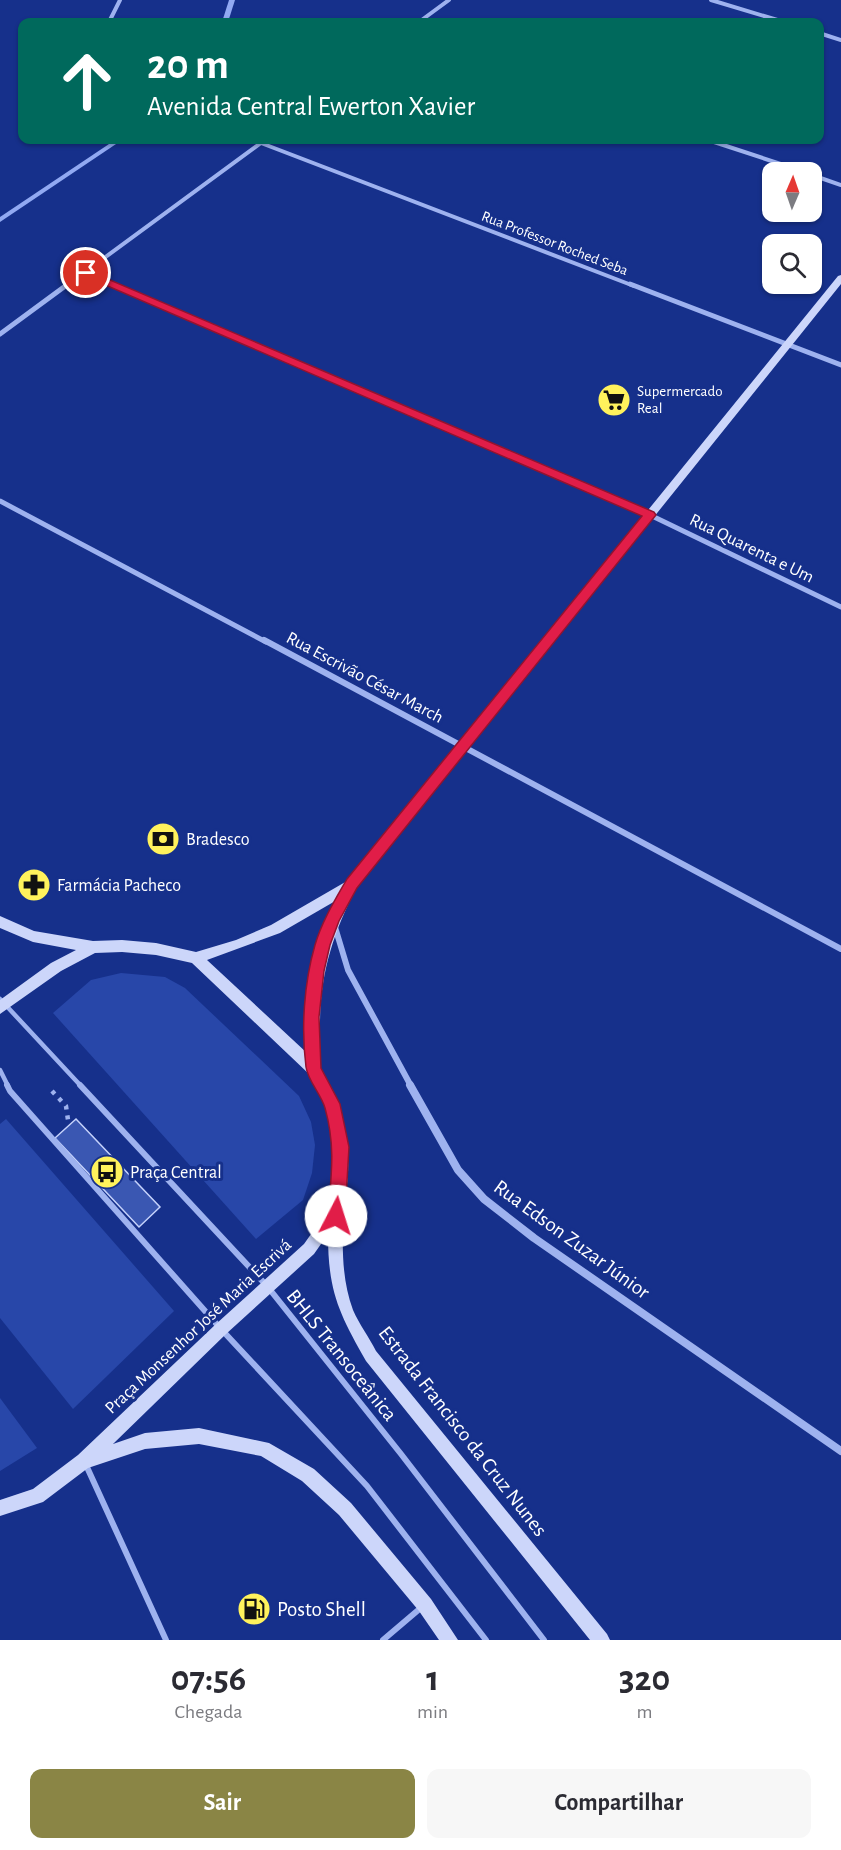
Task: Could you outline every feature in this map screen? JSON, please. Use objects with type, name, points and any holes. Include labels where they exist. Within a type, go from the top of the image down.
[{"type":"main road","points":[[314,1069],[311,1017],[316,971],[322,945],[352,884],[841,278]]},
{"type":"main road","points":[[0,922],[33,936],[93,947],[122,946],[196,958],[266,935],[305,915],[352,884]]},
{"type":"main road","points":[[2,1004],[56,967],[93,947]]},
{"type":"main road","name":"Praça Monsenhor José Maria Escrivá","points":[[0,1508],[37,1496],[84,1461],[221,1329],[309,1250],[326,1225],[339,1195],[341,1147],[332,1104],[314,1069],[196,958]]},
{"type":"main road","name":"Estrada Francisco da Cruz Nunes","points":[[339,1195],[334,1238],[346,1310],[371,1356],[601,1640]]},
{"type":"main road","points":[[84,1461],[145,1441],[199,1436],[263,1449],[308,1475],[345,1509],[425,1605],[449,1640]]},
{"type":"street","points":[[111,18],[120,0]]},
{"type":"street","points":[[425,18],[450,0]]},
{"type":"street","points":[[711,0],[771,18]]},
{"type":"street","points":[[824,35],[841,40]]},
{"type":"street","points":[[0,334],[259,144]]},
{"type":"street","name":"Rua Professor Roched Seba","points":[[271,144],[841,365]]},
{"type":"street","points":[[720,144],[775,162]]},
{"type":"street","points":[[822,178],[841,185]]},
{"type":"street","name":"Rua Quarenta e Um","points":[[86,273],[650,515],[841,607]]},
{"type":"street","name":"Rua Escrivão César March","points":[[0,501],[841,949]]},
{"type":"street","name":"Rua Edson Zuzar Júnior","points":[[333,919],[348,970],[370,1011],[453,1162],[484,1199],[534,1238],[841,1451]]},
{"type":"lane","name":"BHLS Transoceânica","points":[[2,1004],[267,1287],[401,1454],[544,1640]]},
{"type":"lane","points":[[0,1070],[10,1091],[221,1329],[367,1486],[486,1640]]},
{"type":"lane","points":[[84,1461],[166,1640]]},
{"type":"lane","points":[[383,1640],[425,1605]]},
{"type":"shaded area","points":[[121,973],[165,977],[185,988],[299,1096],[311,1122],[315,1145],[312,1173],[303,1200],[256,1239],[53,1013],[91,980]]},
{"type":"shaded area","points":[[6,1119],[174,1311],[73,1409],[0,1318],[0,1124]]},
{"type":"shaded area","points":[[0,1398],[37,1448],[0,1471]]},
{"type":"building","name":"Praça Central","points":[[76,1119],[160,1207],[139,1227],[55,1138]]},
{"type":"waterway","points":[[226,18],[232,0]]},
{"type":"waterway","points":[[0,220],[113,144]]},
{"type":"place","name":"Supermercado Real","points":[[614,400]]},
{"type":"place","name":"Bradesco","points":[[163,839]]},
{"type":"place","name":"Farmácia Pacheco","points":[[34,885]]},
{"type":"place","name":"Praça Central","points":[[107,1172]]},
{"type":"place","name":"Posto Shell","points":[[254,1609]]},
{"type":"route","points":[[86,273],[650,515],[352,884],[333,919],[322,945],[316,971],[311,1017],[314,1069],[332,1104],[341,1147],[336,1216]]}]
